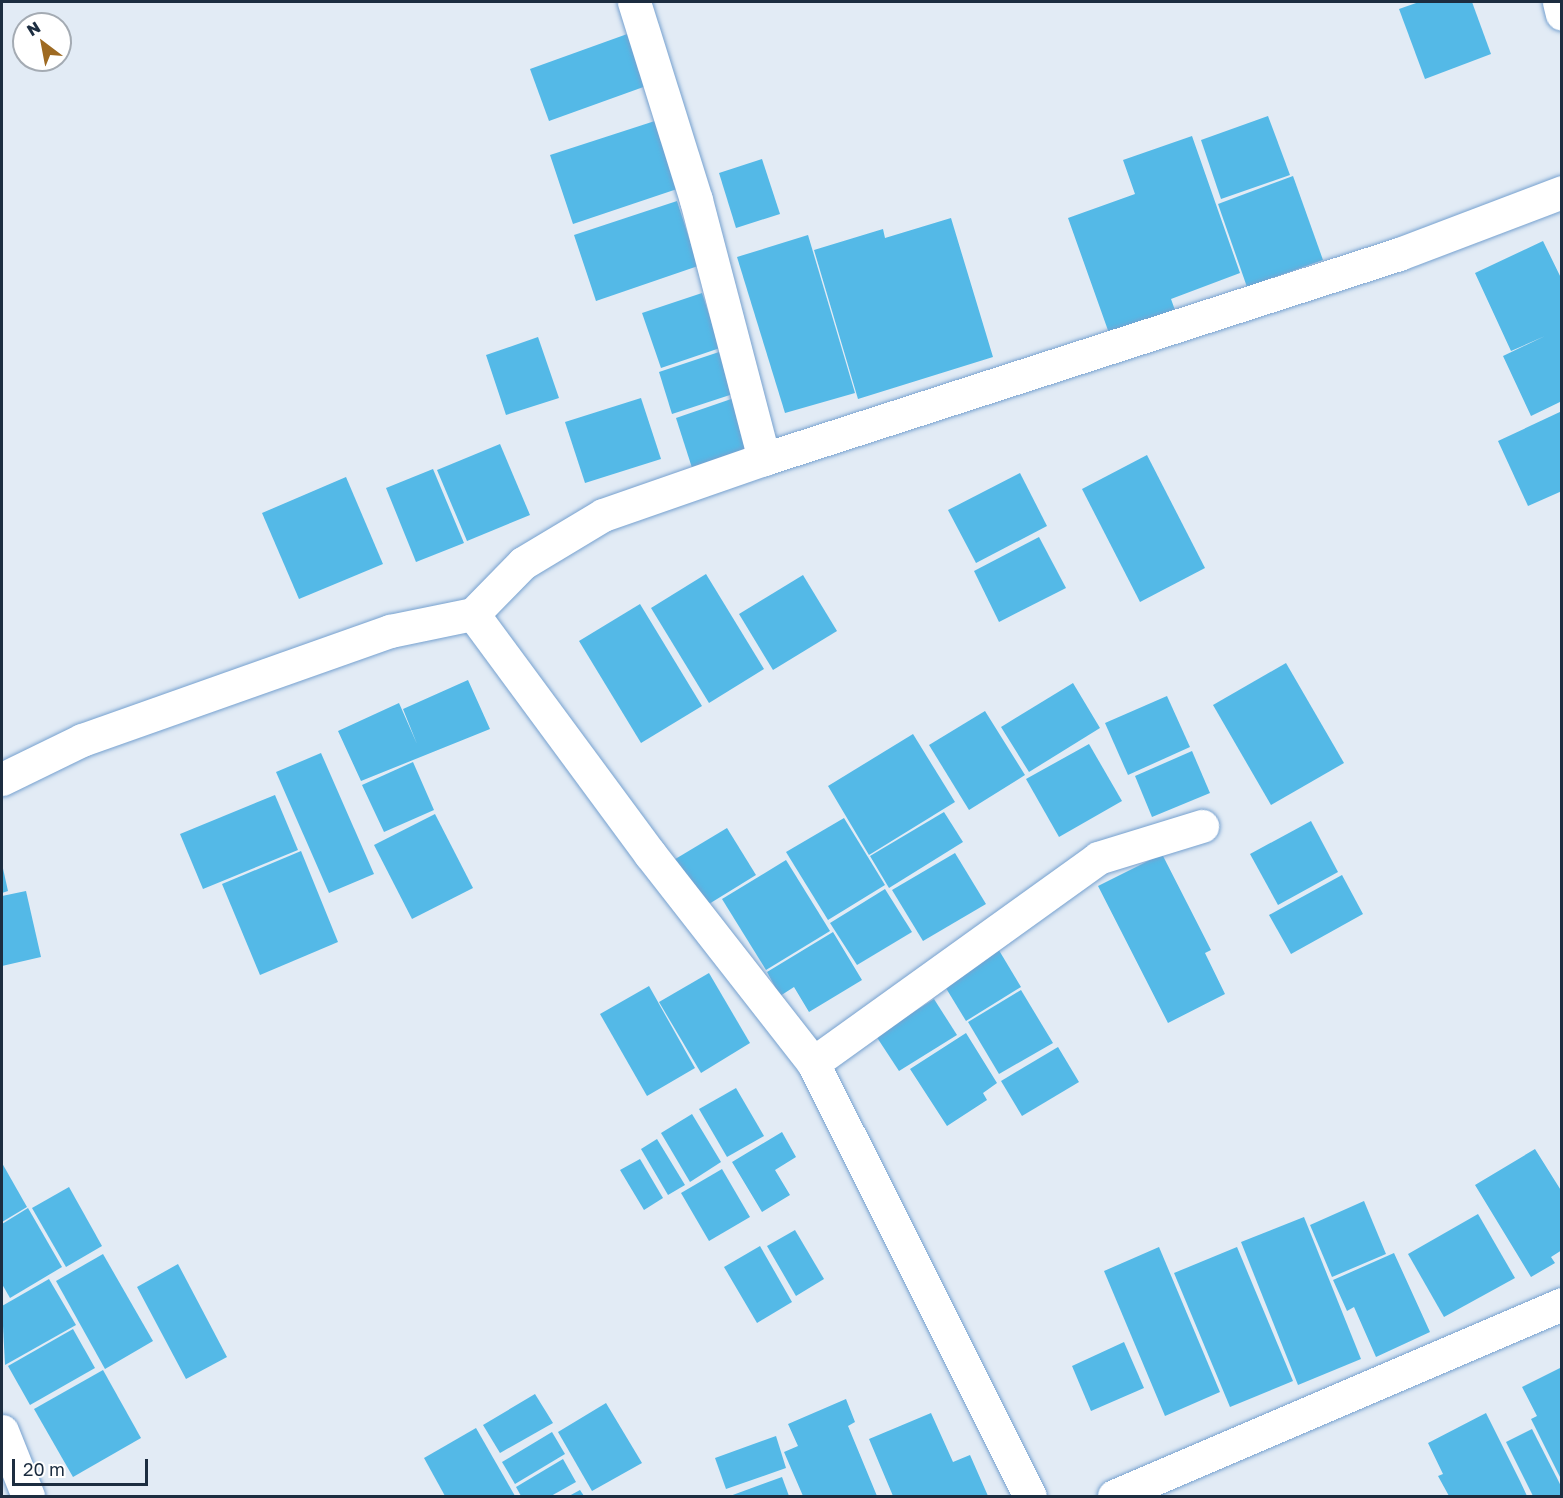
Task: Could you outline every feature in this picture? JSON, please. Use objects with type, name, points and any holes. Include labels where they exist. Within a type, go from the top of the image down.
[{"type":"street","points":[[634,2],[696,200],[764,459]]},
{"type":"street","points":[[1559,2],[1562,14]]},
{"type":"street","points":[[2,779],[82,740],[390,631],[472,614],[523,563],[603,515],[764,459],[1399,254],[1562,192]]},
{"type":"street","points":[[472,614],[650,854],[813,1063],[1030,1497]]},
{"type":"street","points":[[813,1063],[1098,858],[1202,826]]},
{"type":"street","points":[[1114,1497],[1562,1304]]},
{"type":"street","points":[[2,1431],[28,1497]]},
{"type":"building","points":[[1419,2],[1472,2],[1491,54],[1425,79],[1399,9]]},
{"type":"building","points":[[630,33],[649,85],[549,121],[530,69]]},
{"type":"building","points":[[1268,116],[1290,175],[1221,199],[1201,140]]},
{"type":"building","points":[[661,119],[683,187],[573,224],[550,155]]},
{"type":"building","points":[[1192,136],[1240,273],[1171,299],[1176,313],[1110,336],[1068,218],[1135,194],[1123,160]]},
{"type":"building","points":[[762,159],[780,214],[736,228],[719,173]]},
{"type":"building","points":[[1293,176],[1323,260],[1247,287],[1218,204]]},
{"type":"building","points":[[677,201],[698,266],[596,301],[574,235]]},
{"type":"building","points":[[951,218],[993,357],[858,399],[814,250],[883,229],[885,238]]},
{"type":"building","points":[[808,235],[855,393],[785,413],[737,257]]},
{"type":"building","points":[[1543,241],[1562,280],[1562,401],[1531,416],[1503,356],[1545,336],[1511,351],[1475,273]]},
{"type":"building","points":[[702,293],[720,348],[661,368],[642,313]]},
{"type":"building","points":[[538,337],[559,398],[506,415],[486,355]]},
{"type":"building","points":[[722,351],[736,393],[672,414],[659,372]]},
{"type":"building","points":[[737,397],[755,454],[694,474],[676,418]]},
{"type":"building","points":[[641,398],[661,459],[585,483],[565,422]]},
{"type":"building","points":[[1562,411],[1562,491],[1528,506],[1498,441]]},
{"type":"building","points":[[500,444],[530,515],[467,541],[437,470]]},
{"type":"building","points":[[1147,455],[1205,568],[1140,602],[1082,489]]},
{"type":"building","points":[[433,469],[464,543],[416,562],[386,488]]},
{"type":"building","points":[[1020,473],[1047,526],[976,563],[948,510]]},
{"type":"building","points":[[346,477],[383,564],[299,599],[262,513]]},
{"type":"building","points":[[1039,537],[1066,588],[999,622],[974,571]]},
{"type":"building","points":[[706,574],[764,669],[709,703],[651,608]]},
{"type":"building","points":[[803,575],[837,631],[773,670],[739,614]]},
{"type":"building","points":[[640,604],[702,706],[641,743],[579,641]]},
{"type":"building","points":[[1286,663],[1344,763],[1271,805],[1213,705]]},
{"type":"building","points":[[468,680],[490,729],[361,781],[338,731],[399,703],[417,744],[403,709]]},
{"type":"building","points":[[1073,683],[1100,728],[1029,772],[1001,727]]},
{"type":"building","points":[[1167,696],[1190,747],[1128,775],[1105,723]]},
{"type":"building","points":[[985,711],[1025,775],[969,810],[929,745]]},
{"type":"building","points":[[913,734],[955,802],[869,855],[828,786]]},
{"type":"building","points":[[1089,744],[1122,801],[1059,837],[1026,779]]},
{"type":"building","points":[[1192,751],[1210,793],[1152,817],[1135,776]]},
{"type":"building","points":[[321,753],[374,874],[329,893],[276,772]]},
{"type":"building","points":[[413,762],[434,810],[384,832],[362,785]]},
{"type":"building","points":[[275,795],[298,850],[203,889],[180,834]]},
{"type":"building","points":[[944,812],[963,842],[889,888],[870,856]]},
{"type":"building","points":[[435,814],[473,888],[412,919],[374,845]]},
{"type":"building","points":[[844,818],[885,885],[828,920],[786,852]]},
{"type":"building","points":[[1311,821],[1338,872],[1278,905],[1250,854]]},
{"type":"building","points":[[727,828],[756,875],[696,912],[667,864]]},
{"type":"building","points":[[301,851],[338,942],[260,975],[222,884]]},
{"type":"building","points":[[955,853],[986,904],[923,941],[892,890]]},
{"type":"building","points":[[1162,854],[1211,950],[1205,953],[1225,994],[1168,1023],[1098,886]]},
{"type":"building","points":[[786,860],[830,931],[766,970],[722,899]]},
{"type":"building","points":[[2,864],[8,891],[2,893]]},
{"type":"building","points":[[1342,875],[1363,914],[1291,954],[1269,915]]},
{"type":"building","points":[[885,889],[912,932],[857,965],[830,923]]},
{"type":"building","points":[[26,891],[41,957],[2,966],[2,896]]},
{"type":"building","points":[[833,932],[862,980],[809,1012],[794,987],[780,996],[767,972]]},
{"type":"building","points":[[997,947],[1021,987],[966,1021],[941,980]]},
{"type":"building","points":[[709,973],[750,1043],[701,1073],[659,1002]]},
{"type":"building","points":[[649,986],[695,1068],[647,1096],[600,1014]]},
{"type":"building","points":[[1021,990],[1053,1043],[999,1074],[968,1022]]},
{"type":"building","points":[[934,999],[957,1035],[899,1071],[876,1036]]},
{"type":"building","points":[[966,1033],[997,1083],[983,1093],[987,1100],[947,1126],[910,1069]]},
{"type":"building","points":[[1058,1047],[1079,1082],[1022,1116],[1001,1081]]},
{"type":"building","points":[[736,1088],[764,1136],[727,1157],[699,1109]]},
{"type":"building","points":[[692,1114],[721,1162],[690,1182],[661,1133]]},
{"type":"building","points":[[782,1132],[796,1157],[775,1170],[790,1195],[762,1212],[732,1162]]},
{"type":"building","points":[[657,1139],[685,1185],[668,1195],[641,1149]]},
{"type":"building","points":[[1535,1149],[1562,1192],[1562,1250],[1551,1257],[1555,1263],[1531,1277],[1475,1185]]},
{"type":"building","points":[[640,1159],[663,1198],[644,1210],[620,1170]]},
{"type":"building","points":[[2,1163],[27,1207],[2,1222]]},
{"type":"building","points":[[722,1169],[750,1217],[709,1241],[681,1193]]},
{"type":"building","points":[[69,1187],[102,1246],[66,1267],[32,1208]]},
{"type":"building","points":[[1364,1201],[1386,1254],[1332,1277],[1310,1225]]},
{"type":"building","points":[[28,1208],[62,1267],[10,1298],[2,1284],[2,1224]]},
{"type":"building","points":[[1478,1214],[1515,1278],[1444,1317],[1408,1254]]},
{"type":"building","points":[[1304,1217],[1361,1359],[1298,1385],[1241,1242]]},
{"type":"building","points":[[795,1230],[824,1279],[796,1296],[767,1246]]},
{"type":"building","points":[[760,1246],[792,1302],[757,1323],[724,1267]]},
{"type":"building","points":[[1159,1247],[1220,1392],[1165,1416],[1104,1271]]},
{"type":"building","points":[[1237,1247],[1293,1381],[1230,1407],[1174,1273]]},
{"type":"building","points":[[1394,1253],[1430,1332],[1376,1357],[1354,1307],[1347,1311],[1333,1280]]},
{"type":"building","points":[[103,1254],[153,1341],[105,1369],[56,1281]]},
{"type":"building","points":[[178,1264],[227,1357],[186,1379],[137,1287]]},
{"type":"building","points":[[49,1279],[76,1325],[5,1365],[2,1306]]},
{"type":"building","points":[[73,1329],[95,1368],[30,1405],[8,1366]]},
{"type":"building","points":[[1124,1342],[1144,1388],[1091,1411],[1072,1366]]},
{"type":"building","points":[[1562,1367],[1562,1481],[1531,1419],[1537,1416],[1522,1387]]},
{"type":"building","points":[[103,1370],[141,1438],[73,1477],[34,1409]]},
{"type":"building","points":[[535,1394],[553,1423],[500,1453],[483,1425]]},
{"type":"building","points":[[846,1399],[855,1422],[848,1426],[877,1496],[803,1496],[784,1452],[798,1446],[788,1424]]},
{"type":"building","points":[[606,1403],[642,1463],[592,1491],[558,1432]]},
{"type":"building","points":[[931,1413],[953,1462],[970,1455],[988,1496],[893,1496],[869,1439]]},
{"type":"building","points":[[1486,1413],[1527,1496],[1449,1496],[1438,1476],[1443,1474],[1428,1443]]},
{"type":"building","points":[[476,1428],[515,1496],[445,1496],[424,1458]]},
{"type":"building","points":[[1532,1429],[1562,1488],[1562,1496],[1533,1496],[1506,1442]]},
{"type":"building","points":[[552,1432],[565,1454],[515,1484],[502,1462]]},
{"type":"building","points":[[776,1436],[786,1468],[726,1489],[715,1458]]},
{"type":"building","points":[[563,1459],[576,1482],[551,1496],[521,1496],[516,1487]]},
{"type":"building","points":[[782,1477],[789,1496],[730,1496]]},
{"type":"building","points":[[580,1490],[584,1496],[569,1496]]}]
